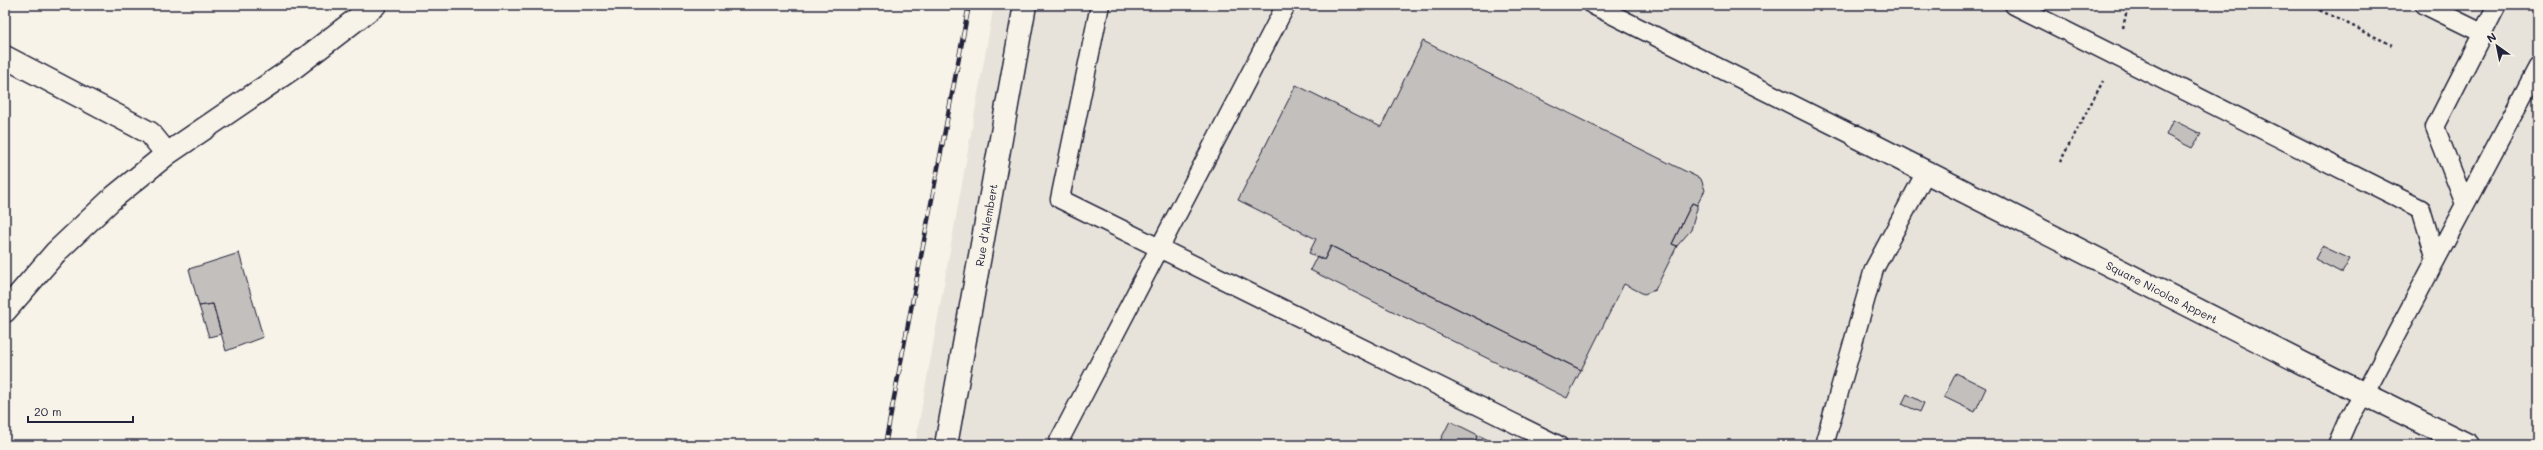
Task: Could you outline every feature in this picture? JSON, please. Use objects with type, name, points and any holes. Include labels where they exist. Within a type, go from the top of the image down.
[{"type":"street","points":[[5,312],[56,252],[114,197],[168,154],[293,68],[375,5]]},
{"type":"street","name":"Rue d’Alembert","points":[[946,445],[1025,5]]},
{"type":"street","points":[[5,57],[150,133],[168,154]]},
{"type":"street","name":"Square Nicolas Appert","points":[[1857,137],[2468,445]]},
{"type":"lane","points":[[1100,5],[1060,199],[1558,445]]},
{"type":"lane","points":[[1059,445],[1059,442],[1159,248],[1286,5]]},
{"type":"lane","points":[[1593,5],[1857,137]]},
{"type":"lane","points":[[2014,5],[2421,209],[2436,259]]},
{"type":"lane","points":[[2425,5],[2482,33]]},
{"type":"lane","points":[[2465,204],[2435,127],[2496,5]]},
{"type":"lane","points":[[2337,445],[2347,422],[2365,394],[2538,67]]},
{"type":"lane","points":[[1824,445],[1874,268],[1926,172]]},
{"type":"path","points":[[2060,162],[2116,56],[2128,5]]},
{"type":"path","points":[[2309,5],[2392,45]]},
{"type":"shaded area","points":[[994,5],[2538,5],[2538,445],[915,445]]},
{"type":"building","points":[[1423,41],[1701,179],[1705,190],[1697,205],[1692,203],[1672,244],[1677,246],[1655,290],[1644,294],[1624,284],[1581,370],[1331,246],[1324,260],[1309,253],[1316,239],[1238,200],[1296,85],[1381,127]]},
{"type":"building","points":[[2173,120],[2201,134],[2192,148],[2166,135]]},
{"type":"building","points":[[1692,203],[1697,205],[1697,209],[1691,230],[1677,246],[1672,244]]},
{"type":"building","points":[[1331,246],[1581,370],[1567,398],[1310,270],[1317,256],[1324,260]]},
{"type":"building","points":[[2322,246],[2350,259],[2342,273],[2315,259]]},
{"type":"building","points":[[239,253],[263,337],[226,351],[213,304],[199,306],[189,269]]},
{"type":"building","points":[[213,304],[221,334],[209,337],[199,306]]},
{"type":"building","points":[[1956,373],[1986,388],[1975,412],[1944,397]]},
{"type":"building","points":[[1907,394],[1924,403],[1920,412],[1902,404]]},
{"type":"building","points":[[1450,421],[1478,435],[1473,445],[1438,445]]},
{"type":"building","points":[[1478,435],[1499,445],[1473,445]]},
{"type":"railway","points":[[885,445],[969,5]]}]
